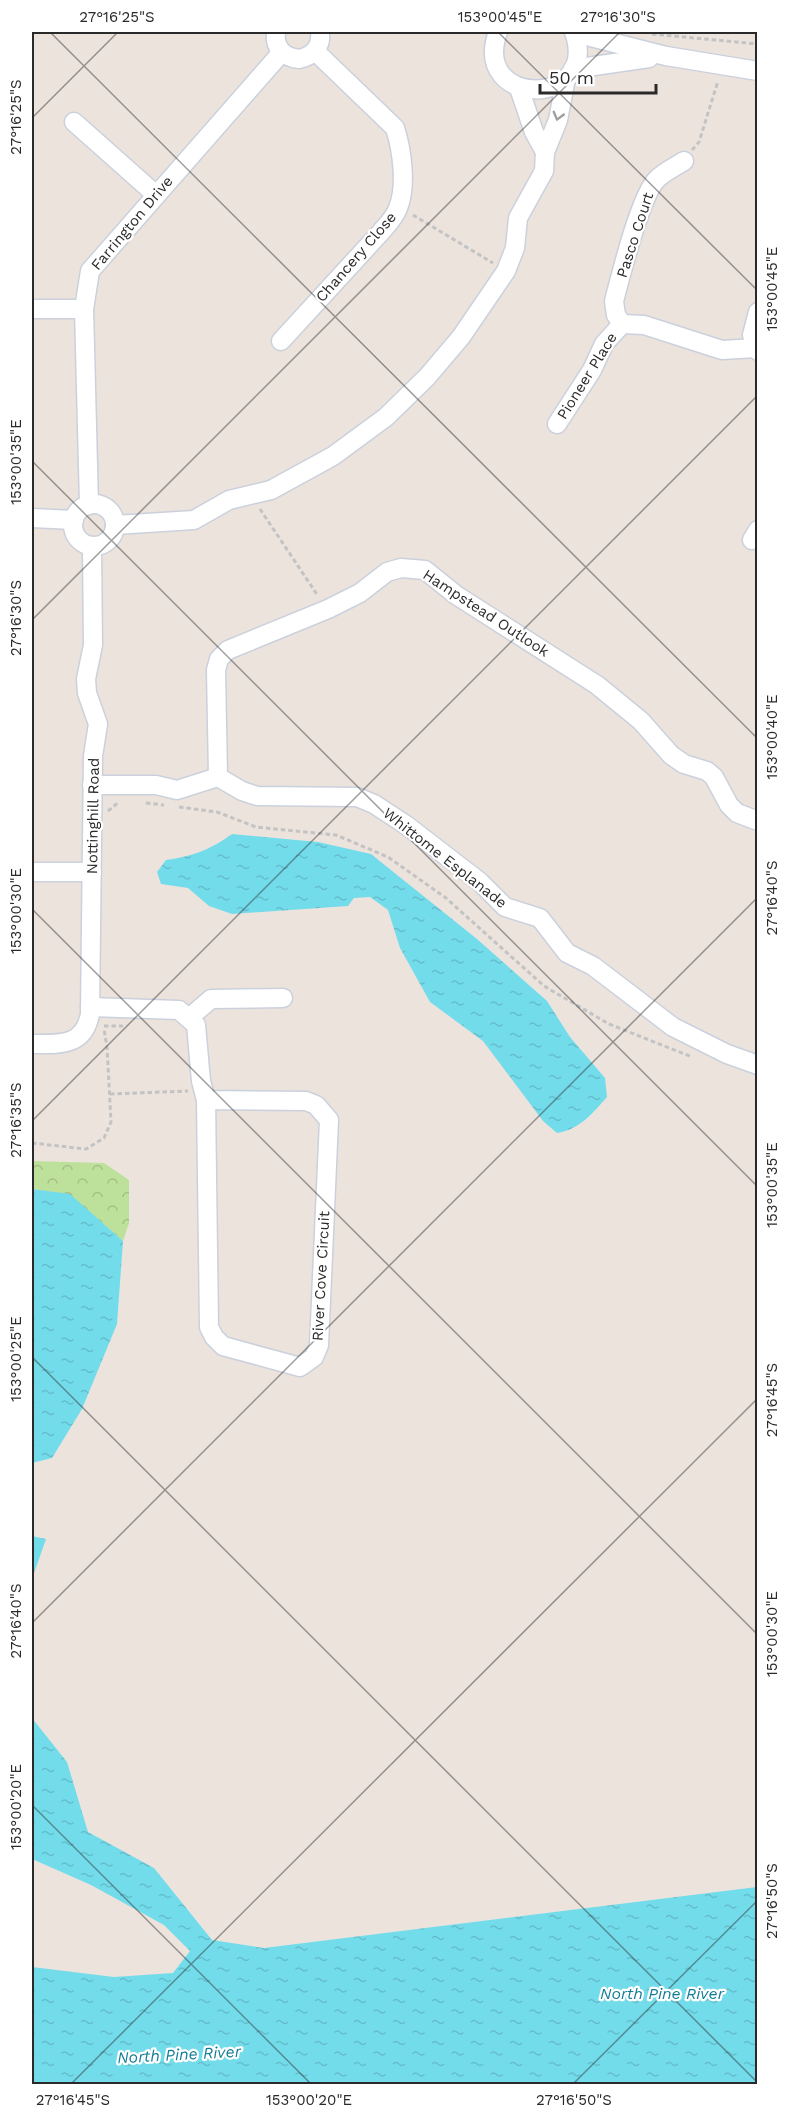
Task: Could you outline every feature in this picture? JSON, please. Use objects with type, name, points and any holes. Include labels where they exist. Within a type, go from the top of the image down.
[{"type":"street","points":[[276,32],[276,42],[282,52],[299,59],[315,51],[319,44],[320,32]]},
{"type":"street","points":[[498,32],[494,46],[495,59],[504,76],[519,88],[534,132],[545,152]]},
{"type":"street","points":[[115,525],[194,520],[229,500],[271,490],[333,456],[386,417],[427,377],[461,337],[506,271],[515,248],[518,218],[544,171],[545,152],[558,120],[570,73],[577,57],[574,32],[666,56],[758,71]]},
{"type":"street","name":"Chancery Close","points":[[281,341],[381,232],[399,206],[401,174],[399,141],[395,128],[315,51]]},
{"type":"street","name":"Farrington Drive","points":[[89,505],[84,309],[90,271],[155,194],[282,52]]},
{"type":"street","points":[[519,88],[544,90],[570,73],[608,62],[666,56]]},
{"type":"street","points":[[74,122],[155,194]]},
{"type":"street","name":"Pasco Court","points":[[622,324],[616,315],[614,301],[643,207],[651,186],[658,177],[684,161]]},
{"type":"street","points":[[32,309],[84,309]]},
{"type":"street","points":[[757,349],[753,335],[758,312]]},
{"type":"street","name":"Pioneer Place","points":[[557,424],[592,370],[604,344],[622,324],[644,325],[722,350],[757,349]]},
{"type":"street","points":[[89,505],[107,509],[115,525],[110,538],[99,545],[92,546],[79,540],[73,527],[74,520],[79,510],[89,505]]},
{"type":"street","points":[[32,518],[74,520]]},
{"type":"street","name":"Nottinghill Road","points":[[92,546],[93,645],[86,679],[87,693],[98,724],[92,784],[94,1019]]},
{"type":"street","name":"Hampstead Outlook","points":[[218,777],[216,670],[219,659],[237,645],[328,609],[360,593],[387,572],[401,568],[425,570],[456,595],[597,685],[641,721],[671,755],[684,764],[707,771],[714,777],[729,805],[737,813],[758,821]]},
{"type":"street","points":[[92,784],[156,785],[177,790],[218,777]]},
{"type":"street","name":"Whittome Esplanade","points":[[218,777],[242,791],[257,796],[357,797],[374,804],[398,818],[480,882],[505,907],[540,918],[567,953],[593,966],[673,1027],[727,1054],[758,1065]]},
{"type":"street","points":[[32,872],[92,872]]},
{"type":"street","points":[[32,1044],[67,1043],[80,1035],[94,1019],[179,1010],[190,1017],[211,999],[283,998]]},
{"type":"street","name":"River Cove Circuit","points":[[190,1017],[196,1024],[194,1086],[197,1101],[209,1327],[214,1337],[224,1346],[300,1367],[314,1357],[319,1345],[329,1120],[316,1105],[306,1101],[197,1101]]},
{"type":"path","points":[[644,33],[758,44]]},
{"type":"path","points":[[684,161],[699,142],[723,66]]},
{"type":"path","points":[[399,206],[506,271]]},
{"type":"path","points":[[252,495],[328,609]]},
{"type":"path","points":[[106,819],[108,810],[115,803],[122,802]]},
{"type":"path","points":[[140,802],[217,812],[256,827],[336,835],[388,857],[446,898],[544,986],[609,1024],[701,1060]]},
{"type":"path","points":[[32,1143],[86,1149],[104,1138],[111,1122],[110,1094],[94,1019],[127,1026]]},
{"type":"path","points":[[110,1094],[194,1086],[197,1101]]},
{"type":"green space","points":[[32,1161],[104,1163],[129,1180],[129,1223],[123,1241],[70,1195],[32,1189]]},
{"type":"water","points":[[232,834],[318,842],[371,854],[477,939],[547,1001],[570,1037],[605,1078],[607,1097],[579,1125],[557,1133],[543,1121],[483,1041],[430,1002],[400,948],[388,910],[370,897],[354,898],[348,906],[232,914],[209,906],[188,888],[161,884],[157,872],[166,860],[201,852]]},
{"type":"water","points":[[32,1189],[70,1194],[123,1241],[117,1324],[82,1409],[52,1458],[32,1463]]},
{"type":"water","points":[[32,1536],[46,1539],[32,1579]]},
{"type":"water","name":"North Pine River","points":[[32,1718],[67,1762],[88,1832],[154,1868],[212,1940],[264,1948],[757,1887],[757,2084],[32,2084],[32,1967],[114,1977],[173,1973],[190,1951],[164,1925],[91,1885],[32,1859]]}]
